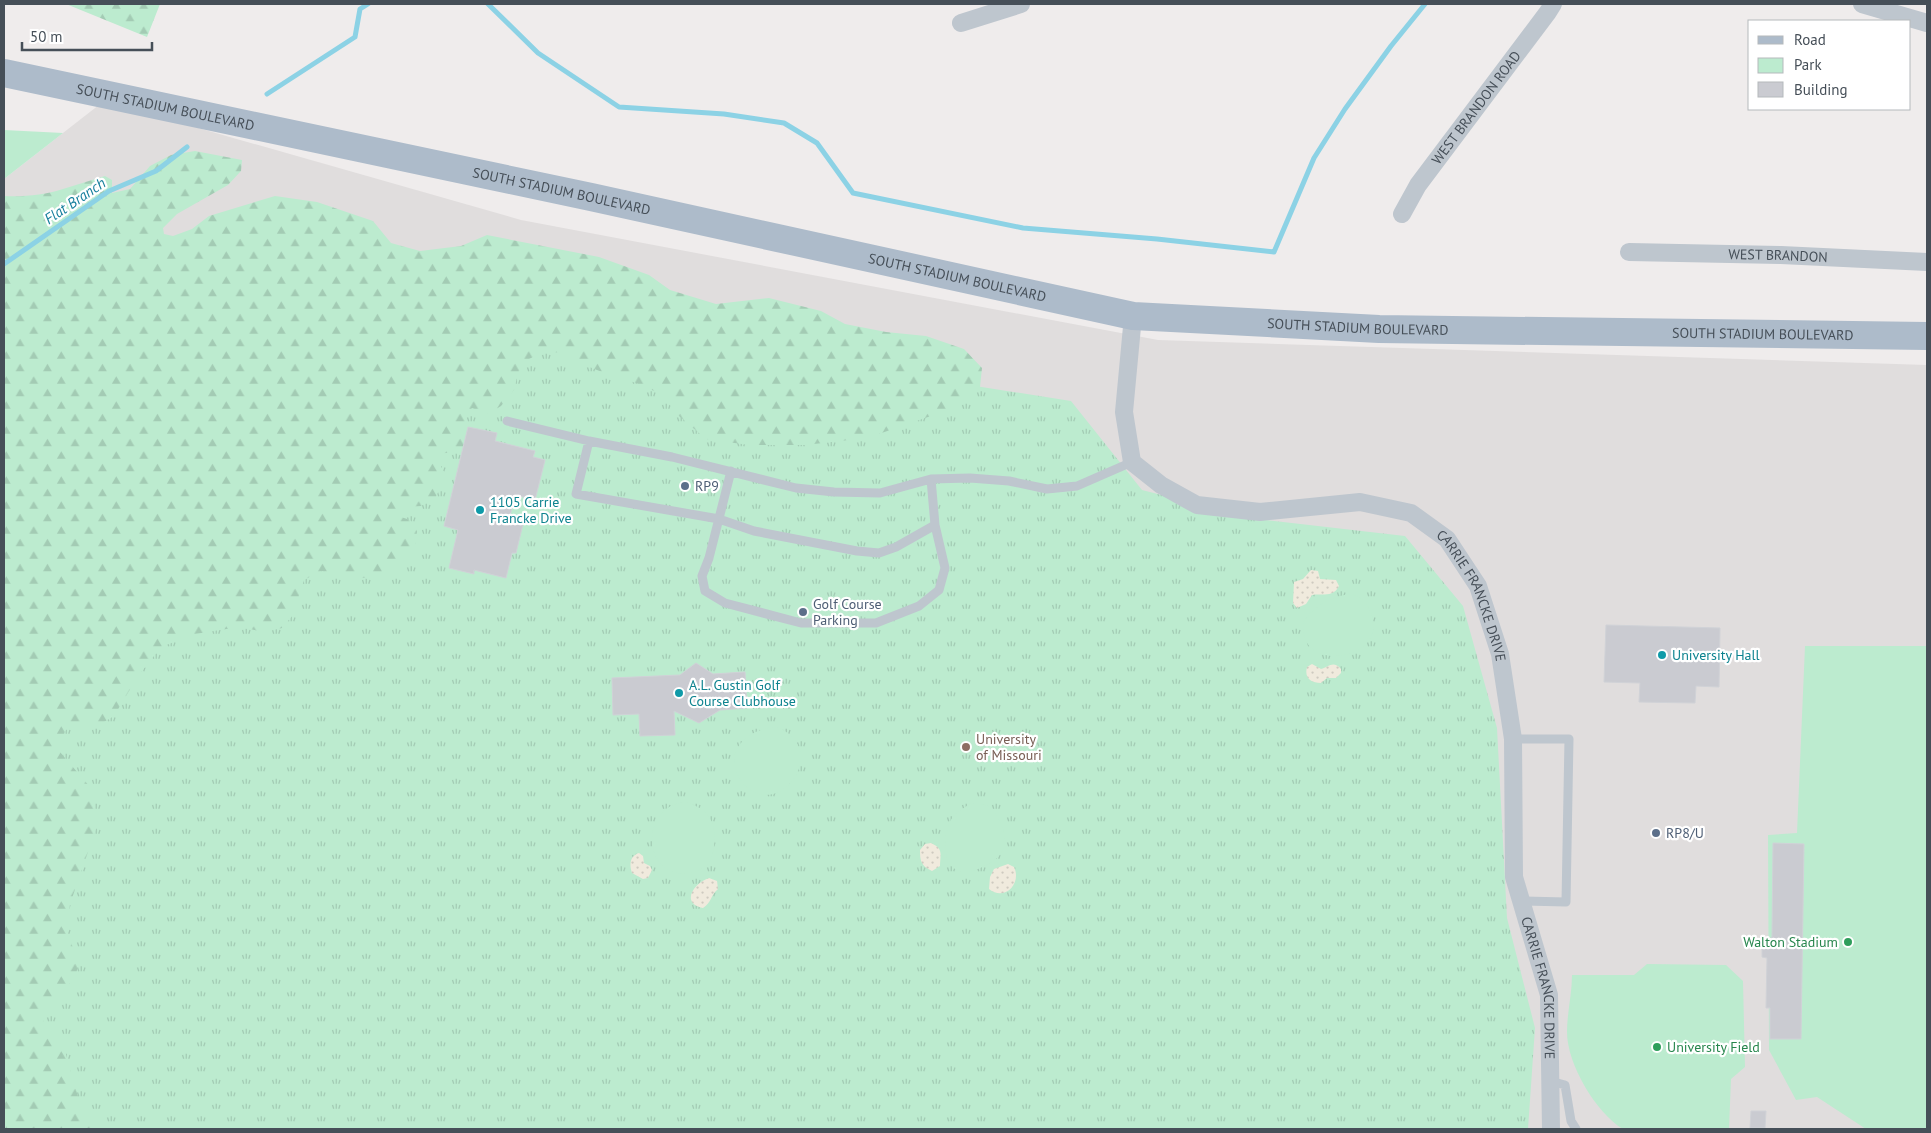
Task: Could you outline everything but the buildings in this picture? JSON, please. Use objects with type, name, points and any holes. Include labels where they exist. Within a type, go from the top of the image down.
[{"type":"main road","name":"SOUTH STADIUM BOULEVARD","points":[[4,73],[581,195],[1133,316],[1378,329],[1927,336]]},
{"type":"street","points":[[961,23],[1021,4]]},
{"type":"street","name":"WEST BRANDON ROAD","points":[[1402,214],[1418,184],[1553,4]]},
{"type":"street","points":[[1862,4],[1927,23]]},
{"type":"street","name":"WEST BRANDON","points":[[1629,252],[1782,255],[1927,262]]},
{"type":"street","points":[[1132,462],[1124,412],[1133,316]]},
{"type":"street","name":"CARRIE FRANCKE DRIVE","points":[[1132,462],[1161,485],[1196,505],[1260,512],[1360,502],[1411,513],[1447,539],[1478,586],[1500,654],[1513,739],[1514,877],[1549,994],[1551,1129]]},
{"type":"lane","points":[[507,421],[589,441],[731,470],[796,488],[834,492],[880,493],[931,479],[970,478],[1009,482],[1047,489],[1077,486],[1132,462]]},
{"type":"lane","points":[[589,441],[576,494],[719,519],[754,531],[857,551],[878,553],[896,547],[935,525]]},
{"type":"lane","points":[[731,470],[702,576],[705,591],[725,603],[801,623],[876,623],[919,606],[939,590],[945,568],[935,525],[931,479]]},
{"type":"lane","points":[[1513,739],[1569,739],[1566,902],[1520,901]]},
{"type":"lane","points":[[1550,1081],[1565,1085],[1571,1121],[1576,1129]]},
{"type":"shaded area","name":"University of Missouri","points":[[104,101],[521,220],[1158,340],[1927,365],[1927,1129],[4,1129],[4,179]]},
{"type":"green space","points":[[66,4],[160,4],[147,37]]},
{"type":"green space","points":[[4,130],[63,133],[4,179]]},
{"type":"green space","points":[[195,151],[242,160],[241,171],[228,185],[177,214],[163,228],[164,234],[173,236],[192,229],[209,216],[275,196],[317,202],[373,221],[391,243],[420,251],[461,246],[487,235],[599,257],[649,275],[670,290],[716,304],[769,298],[821,311],[845,324],[886,332],[926,336],[964,349],[982,368],[980,387],[957,407],[867,438],[805,445],[749,445],[706,439],[679,416],[661,394],[582,364],[562,353],[545,351],[525,361],[518,373],[514,390],[501,406],[488,414],[472,408],[466,415],[469,435],[461,451],[438,454],[437,459],[444,472],[436,497],[421,506],[404,507],[399,511],[401,517],[410,520],[417,531],[415,551],[397,566],[371,579],[321,571],[304,580],[293,615],[282,628],[265,632],[239,627],[195,634],[161,647],[138,676],[114,716],[104,722],[83,723],[66,730],[59,742],[60,752],[90,787],[98,823],[70,904],[67,932],[78,961],[76,978],[58,994],[41,1014],[47,1032],[63,1044],[81,1107],[93,1129],[4,1129],[4,196],[49,193],[105,176],[112,180],[112,193],[130,189],[150,166],[171,155]]},
{"type":"green space","name":"University of Missouri","points":[[579,329],[722,346],[1071,401],[1142,490],[1256,519],[1405,536],[1463,606],[1497,728],[1507,918],[1535,1028],[1528,1129],[4,1129],[4,909],[76,686],[486,361]]},
{"type":"green space","points":[[1350,594],[1363,600],[1371,613],[1373,629],[1368,642],[1356,651],[1341,656],[1326,655],[1313,650],[1305,638],[1304,621],[1313,610],[1324,603],[1336,597]]},
{"type":"green space","name":"Walton Stadium","points":[[1805,646],[1927,646],[1927,1129],[1866,1129],[1817,1097],[1796,1100],[1769,1050],[1768,835],[1797,833]]},
{"type":"green space","points":[[777,727],[793,738],[800,752],[799,767],[793,780],[782,790],[768,795],[753,792],[740,779],[735,769],[734,759],[736,751],[748,737],[767,728]]},
{"type":"green space","points":[[685,802],[701,809],[709,817],[713,828],[714,848],[711,859],[704,868],[693,872],[676,873],[664,867],[656,857],[652,843],[653,829],[659,816],[670,807]]},
{"type":"green space","points":[[971,803],[986,805],[992,809],[1003,831],[1005,845],[999,857],[993,861],[978,869],[962,872],[953,868],[949,862],[945,846],[946,836],[955,814]]},
{"type":"green space","name":"University Field","points":[[1647,964],[1726,965],[1743,981],[1745,1067],[1731,1079],[1729,1129],[1623,1129],[1613,1122],[1593,1100],[1578,1073],[1568,1045],[1567,1032],[1572,975],[1634,975]]},
{"type":"sand","points":[[1311,570],[1318,571],[1320,579],[1336,580],[1339,586],[1337,590],[1330,594],[1312,595],[1306,604],[1297,608],[1293,603],[1294,582],[1303,579]]},
{"type":"sand","points":[[1312,664],[1321,669],[1336,665],[1341,669],[1341,673],[1336,678],[1327,678],[1321,683],[1314,682],[1307,677],[1306,671],[1307,667]]},
{"type":"sand","points":[[931,843],[938,847],[941,855],[940,866],[932,871],[923,865],[920,854],[920,850],[925,844]]},
{"type":"sand","points":[[639,853],[643,856],[644,863],[650,866],[652,870],[648,878],[643,879],[632,873],[631,861]]},
{"type":"sand","points":[[1008,864],[1014,867],[1016,873],[1014,884],[1006,892],[1001,893],[989,889],[990,877],[994,869]]},
{"type":"sand","points":[[709,878],[717,881],[718,889],[703,908],[692,902],[692,893],[694,888]]},
{"type":"waterway","name":"Flat Branch","points":[[267,94],[355,37],[360,9],[368,4]]},
{"type":"waterway","points":[[488,4],[538,53],[619,107],[724,114],[784,123],[817,143],[853,193],[1023,228],[1157,239],[1274,252],[1314,158],[1345,109],[1391,46],[1425,4]]},
{"type":"waterway","name":"Flat Branch","points":[[4,264],[109,191],[156,171],[187,147]]},
{"type":"place","name":"RP9","points":[[685,486]]},
{"type":"place","name":"1105 Carrie Francke Drive","points":[[480,510]]},
{"type":"place","name":"Golf Course Parking","points":[[803,612]]},
{"type":"place","name":"University Hall","points":[[1662,655]]},
{"type":"place","name":"A.L. Gustin Golf Course Clubhouse","points":[[679,693]]},
{"type":"place","name":"University of Missouri","points":[[966,747]]},
{"type":"place","name":"RP8/U","points":[[1656,833]]},
{"type":"place","name":"Walton Stadium","points":[[1848,942]]},
{"type":"place","name":"University Field","points":[[1657,1047]]}]
